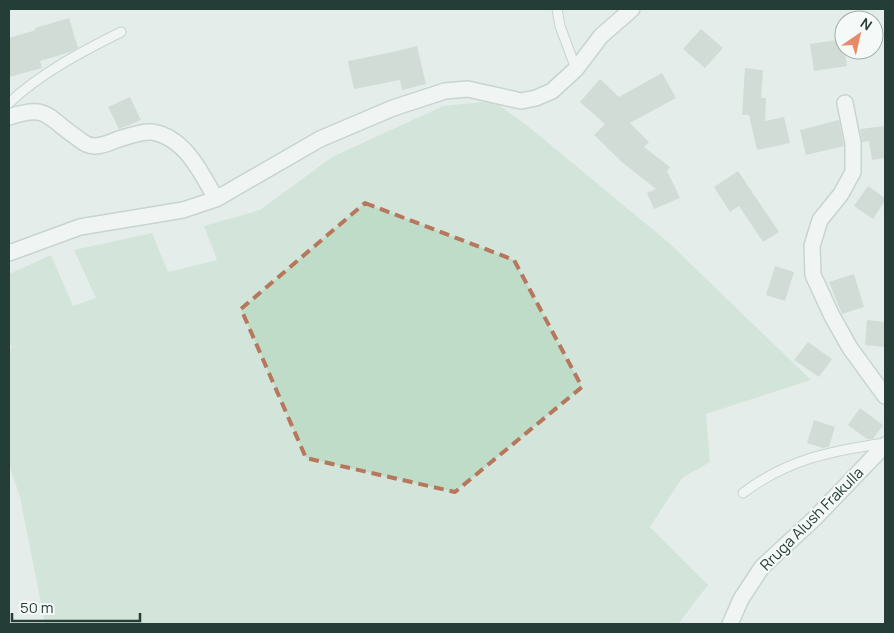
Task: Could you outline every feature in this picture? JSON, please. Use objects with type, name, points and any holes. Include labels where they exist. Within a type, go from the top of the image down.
[{"type":"street","points":[[9,253],[80,227],[183,210],[216,199],[320,139],[393,108],[445,91],[468,89],[521,101],[536,98],[552,91],[576,69],[601,36],[632,9]]},
{"type":"street","points":[[845,103],[853,142],[853,172],[841,194],[820,220],[812,246],[812,275],[850,348],[885,396]]},
{"type":"street","points":[[9,117],[38,110],[53,118],[70,134],[86,144],[99,146],[136,133],[152,132],[170,138],[183,148],[199,168],[216,199]]},
{"type":"street","name":"Rruga Alush Frakulla","points":[[730,624],[741,599],[762,567],[814,519],[885,444]]},
{"type":"lane","points":[[557,9],[560,26],[576,69]]},
{"type":"lane","points":[[9,103],[20,93],[72,57],[121,32]]},
{"type":"lane","points":[[743,494],[762,479],[783,468],[814,457],[854,447],[885,444]]},
{"type":"highlighted area","points":[[365,203],[514,260],[582,387],[455,492],[306,458],[241,309]]},
{"type":"green space","points":[[483,102],[496,103],[529,127],[668,242],[811,380],[706,414],[710,462],[682,478],[650,527],[708,585],[678,624],[45,624],[20,497],[9,465],[9,350],[12,347],[9,344],[9,274],[51,255],[73,306],[96,298],[74,250],[152,233],[168,272],[217,260],[204,226],[260,210],[332,157],[443,106]]},
{"type":"building","points":[[69,18],[78,48],[40,61],[42,68],[9,77],[9,38]]},
{"type":"building","points":[[701,29],[723,48],[705,68],[683,49]]},
{"type":"building","points":[[834,40],[834,60],[846,60],[847,66],[814,71],[810,44]]},
{"type":"building","points":[[417,46],[426,84],[402,90],[400,80],[354,89],[348,61]]},
{"type":"building","points":[[745,68],[763,70],[761,98],[766,98],[765,121],[784,117],[790,143],[757,150],[749,115],[742,115]]},
{"type":"building","points":[[662,73],[676,98],[630,123],[649,142],[644,147],[670,167],[667,171],[680,198],[654,209],[647,193],[656,189],[623,163],[594,135],[605,124],[580,102],[600,79],[619,97]]},
{"type":"building","points":[[130,97],[141,120],[119,129],[108,107]]},
{"type":"building","points":[[839,120],[844,146],[806,155],[800,130]]},
{"type":"building","points":[[885,126],[885,158],[872,160],[869,141],[862,142],[860,129]]},
{"type":"building","points":[[738,171],[779,232],[763,242],[739,206],[730,212],[714,187]]},
{"type":"building","points":[[868,186],[885,198],[873,219],[854,206]]},
{"type":"building","points":[[775,266],[794,272],[785,301],[766,295]]},
{"type":"building","points":[[854,274],[864,307],[842,314],[829,282]]},
{"type":"building","points":[[867,320],[885,322],[885,347],[865,345]]},
{"type":"building","points":[[808,342],[832,359],[819,377],[794,360]]},
{"type":"building","points":[[860,408],[883,425],[873,439],[867,439],[848,425]]},
{"type":"building","points":[[814,420],[835,427],[829,447],[823,448],[807,443]]}]
